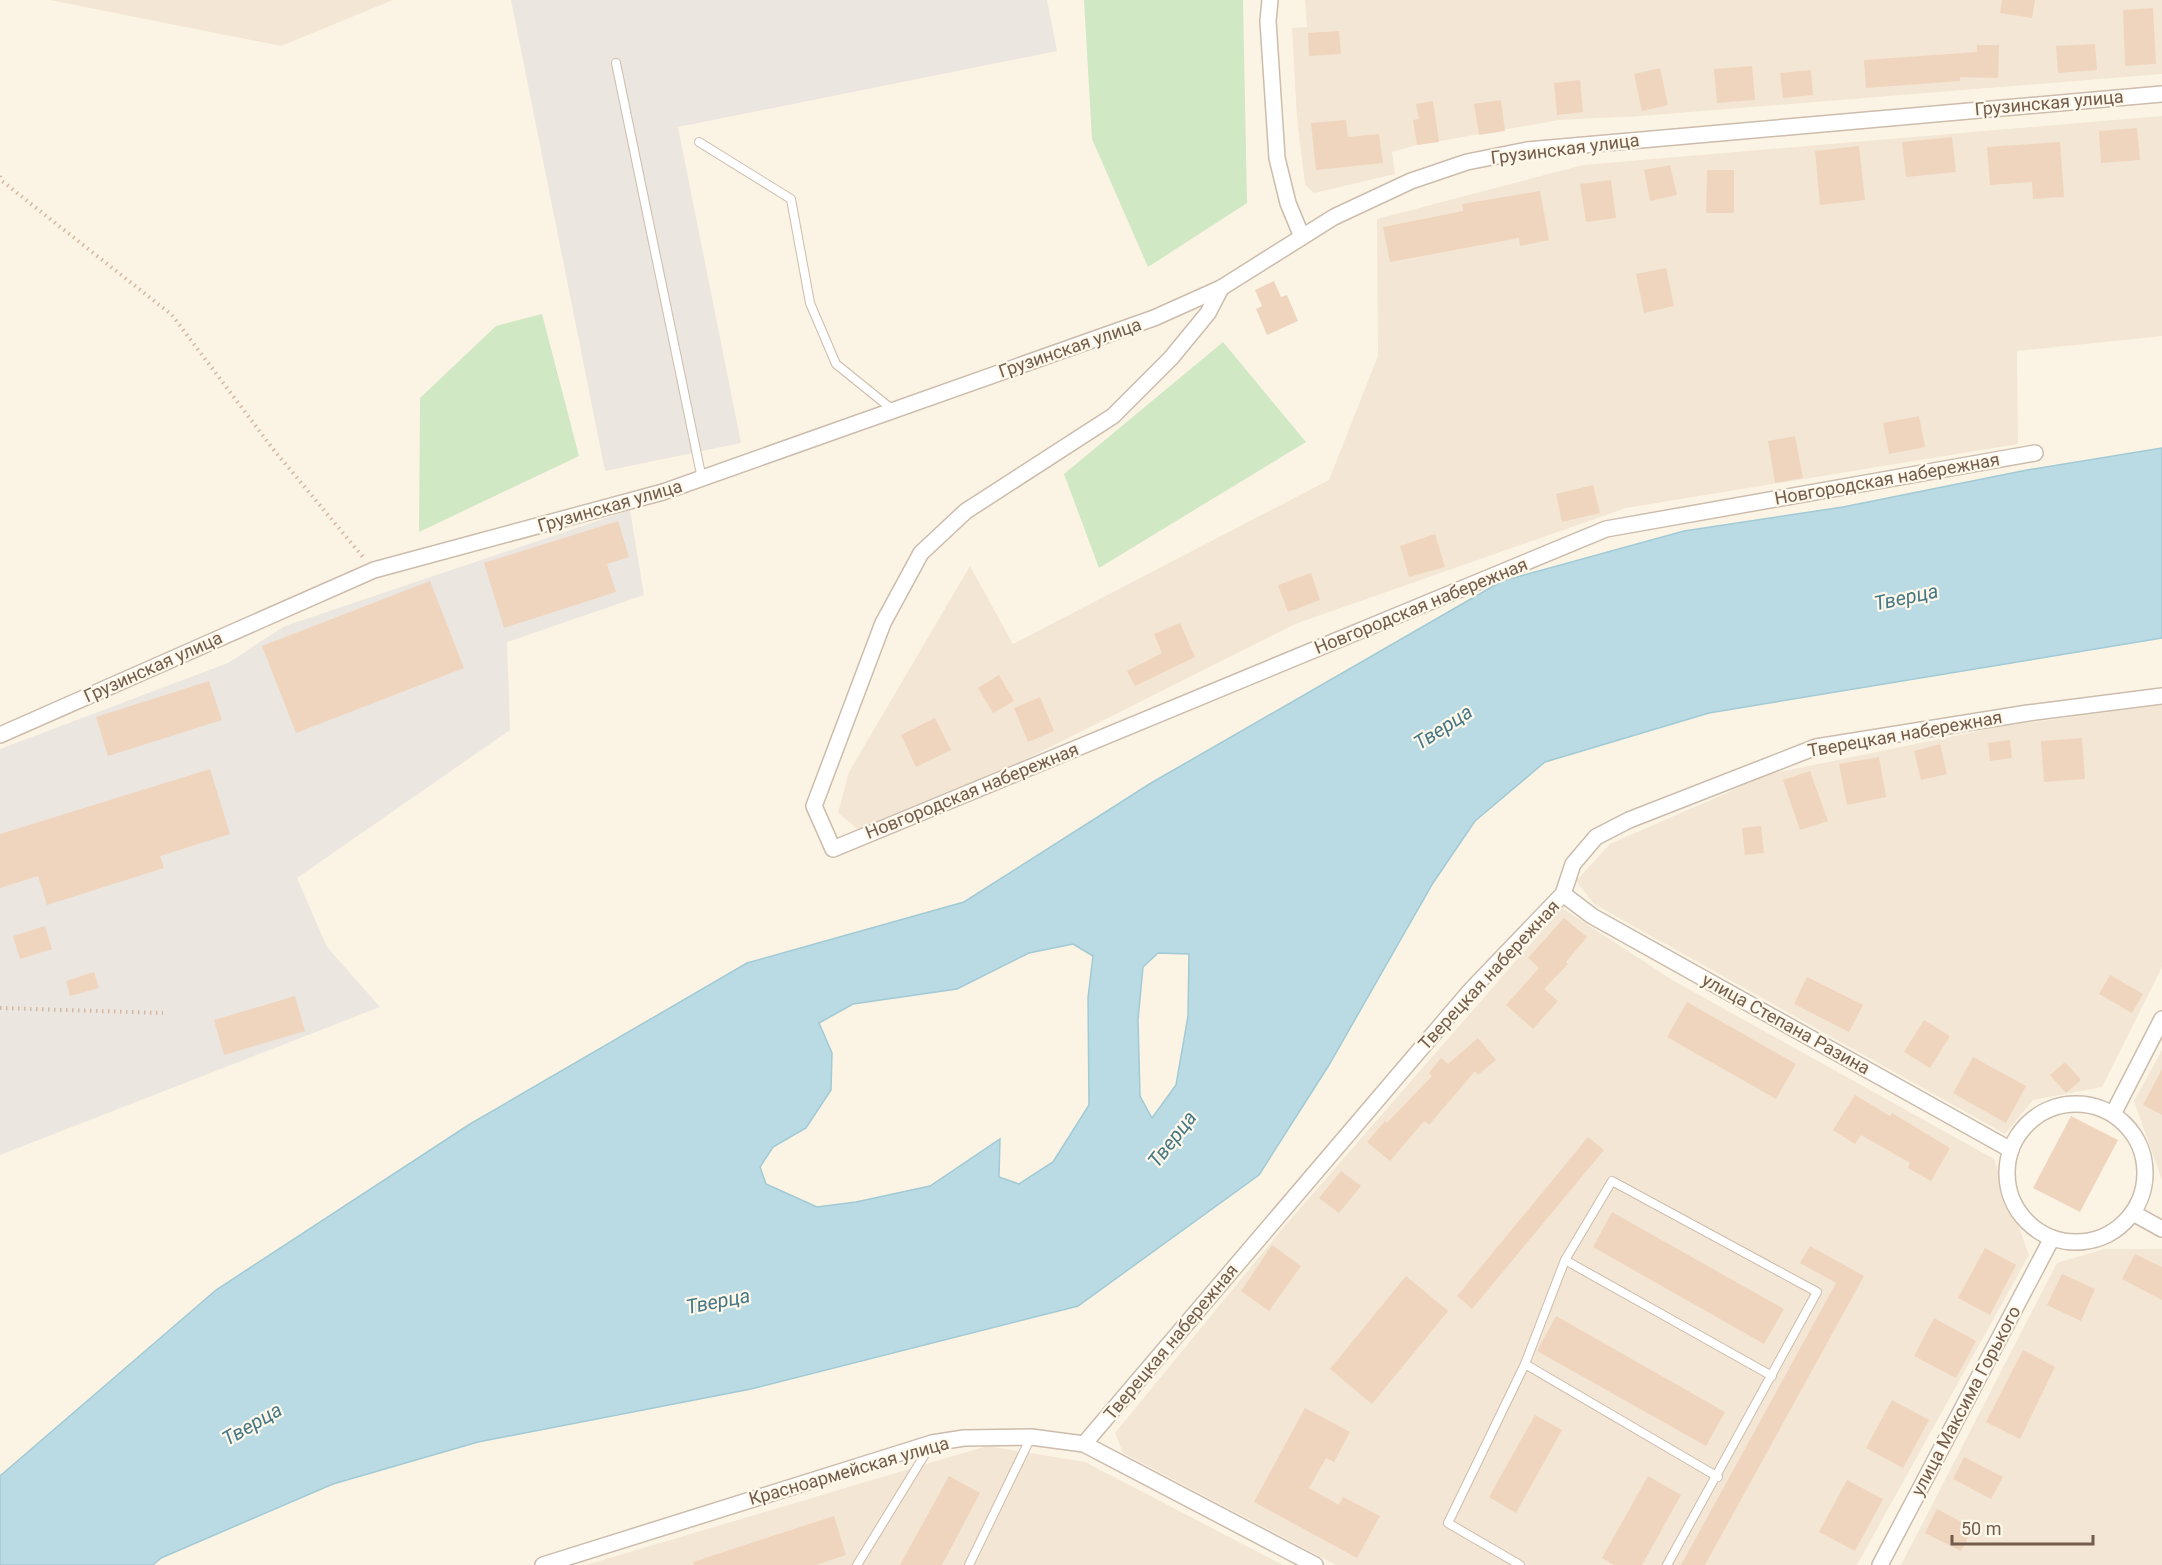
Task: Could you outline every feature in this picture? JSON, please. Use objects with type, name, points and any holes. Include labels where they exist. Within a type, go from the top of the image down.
[{"type":"street","points":[[1270,0],[1268,21],[1277,158],[1288,203],[1302,237]]},
{"type":"street","name":"Грузинская улица","points":[[0,735],[374,570],[663,492],[1154,318],[1221,288],[1334,218],[1411,181],[1467,162],[1527,150],[2162,94]]},
{"type":"street","name":"Новгородская набережная","points":[[1221,288],[1208,313],[1171,358],[1113,416],[966,511],[921,553],[883,623],[814,806],[833,849],[1606,529],[2035,453]]},
{"type":"street","name":"Тверецкая набережная","points":[[1084,1444],[1470,991],[1563,894],[1573,864],[1596,837],[1629,820],[1816,747],[2028,712],[2162,696]]},
{"type":"street","name":"улица Степана Разина","points":[[1563,894],[1592,916],[2011,1150]]},
{"type":"street","points":[[2112,1114],[2162,1019]]},
{"type":"street","points":[[2073,1104],[2094,1106],[2112,1114],[2127,1126],[2138,1141],[2144,1159],[2145,1178],[2141,1196],[2133,1213],[2121,1226],[2105,1236],[2088,1241],[2070,1242],[2052,1238],[2036,1230],[2023,1218],[2008,1185],[2007,1167],[2011,1150],[2021,1132],[2035,1118],[2053,1108],[2073,1104]]},
{"type":"street","points":[[2133,1213],[2162,1229]]},
{"type":"street","name":"улица Максима Горького","points":[[1880,1565],[2052,1238]]},
{"type":"street","name":"Красноармейская улица","points":[[543,1565],[932,1443],[964,1438],[1031,1437],[1084,1444],[1316,1565]]},
{"type":"lane","points":[[616,63],[702,478]]},
{"type":"lane","points":[[699,142],[791,199],[810,303],[836,364],[894,411]]},
{"type":"lane","points":[[1520,1565],[1448,1523],[1525,1364],[1565,1260],[1612,1181],[1817,1292],[1718,1477],[1667,1565]]},
{"type":"lane","points":[[1565,1260],[1772,1376]]},
{"type":"lane","points":[[1525,1364],[1718,1477]]},
{"type":"lane","points":[[969,1565],[1031,1437]]},
{"type":"lane","points":[[857,1565],[932,1443]]},
{"type":"path","points":[[0,176],[2,181],[172,315],[273,449],[374,570]]},
{"type":"path","points":[[0,1008],[163,1014]]},
{"type":"shaded area","points":[[50,0],[393,0],[281,46]]},
{"type":"shaded area","points":[[511,0],[1047,0],[1057,51],[678,127],[741,443],[605,471]]},
{"type":"shaded area","points":[[1305,0],[2162,0],[2162,74],[1641,116],[1559,120],[1417,145],[1392,152],[1395,174],[1314,193],[1305,184],[1297,118],[1292,28],[1307,27]]},
{"type":"shaded area","points":[[2162,116],[2162,336],[2017,351],[2018,444],[1626,508],[1295,624],[869,838],[838,813],[849,772],[970,566],[1013,644],[1329,480],[1378,356],[1377,219],[1583,165]]},
{"type":"shaded area","points":[[630,510],[644,595],[507,642],[510,730],[297,878],[327,947],[380,1007],[0,1155],[0,749],[228,663],[285,626]]},
{"type":"shaded area","points":[[2162,705],[2162,967],[2102,1087],[2033,1100],[2005,1134],[1594,904],[1576,881],[1610,844],[1770,774],[2003,726]]},
{"type":"shaded area","points":[[1562,908],[1674,981],[1994,1159],[2029,1255],[1857,1565],[1336,1565],[1123,1453],[1115,1433],[1283,1228]]},
{"type":"shaded area","points":[[2162,1050],[2162,1180],[2134,1101]]},
{"type":"shaded area","points":[[2104,1249],[2162,1249],[2162,1565],[1901,1565],[2057,1263]]},
{"type":"shaded area","points":[[987,1446],[1085,1462],[1283,1565],[586,1565]]},
{"type":"green space","points":[[1084,0],[1243,0],[1247,203],[1148,267],[1092,139]]},
{"type":"green space","points":[[542,314],[579,456],[419,532],[420,398],[496,326]]},
{"type":"green space","points":[[1223,342],[1306,442],[1099,568],[1064,474]]},
{"type":"water","name":"Тверца","points":[[2162,448],[2162,638],[1709,713],[1545,762],[1475,821],[1433,883],[1329,1065],[1259,1175],[1078,1306],[751,1389],[478,1442],[333,1484],[161,1558],[153,1565],[0,1565],[0,1476],[216,1290],[470,1124],[747,963],[964,902],[1151,783],[1502,581],[1684,531],[1843,507],[2027,470]],"holes":[[[1073,944],[1093,956],[1088,998],[1089,1105],[1053,1162],[1019,1184],[999,1177],[1000,1139],[930,1186],[856,1202],[817,1207],[766,1184],[760,1167],[773,1147],[806,1128],[831,1090],[832,1053],[819,1023],[853,1004],[957,989],[1029,953]],[[1158,953],[1189,954],[1188,1016],[1176,1085],[1152,1118],[1140,1096],[1138,1020],[1143,967]]]},
{"type":"building","points":[[2002,0],[2035,0],[2032,18],[2000,13]]},
{"type":"building","points":[[2153,8],[2156,64],[2125,66],[2123,10]]},
{"type":"building","points":[[1339,31],[1341,54],[1309,56],[1308,33]]},
{"type":"building","points":[[2095,44],[2097,70],[2058,73],[2056,46]]},
{"type":"building","points":[[1977,45],[1999,45],[1998,78],[1960,77],[1960,81],[1866,88],[1864,60],[1977,52]]},
{"type":"building","points":[[1752,66],[1755,100],[1717,103],[1714,69]]},
{"type":"building","points":[[1660,68],[1668,105],[1642,111],[1634,74]]},
{"type":"building","points":[[1811,70],[1813,95],[1783,98],[1780,73]]},
{"type":"building","points":[[1580,80],[1583,112],[1557,115],[1554,83]]},
{"type":"building","points":[[1501,100],[1505,131],[1479,135],[1474,104]]},
{"type":"building","points":[[1433,101],[1439,142],[1417,145],[1413,120],[1419,119],[1416,104]]},
{"type":"building","points":[[1346,120],[1348,137],[1379,134],[1383,163],[1316,170],[1311,123]]},
{"type":"building","points":[[2137,128],[2140,160],[2101,163],[2099,131]]},
{"type":"building","points":[[1952,137],[1956,172],[1906,177],[1902,142]]},
{"type":"building","points":[[2060,142],[2064,197],[2033,199],[2032,182],[1990,185],[1987,147]]},
{"type":"building","points":[[1859,146],[1865,200],[1820,205],[1815,151]]},
{"type":"building","points":[[1670,165],[1677,195],[1650,201],[1644,170]]},
{"type":"building","points":[[1707,170],[1734,170],[1734,213],[1706,213]]},
{"type":"building","points":[[1611,180],[1616,218],[1586,222],[1580,184]]},
{"type":"building","points":[[1540,191],[1549,240],[1520,246],[1519,238],[1390,262],[1383,227],[1463,211],[1462,204]]},
{"type":"building","points":[[1666,268],[1674,306],[1644,313],[1636,274]]},
{"type":"building","points":[[1274,281],[1281,297],[1287,295],[1298,321],[1267,335],[1256,309],[1262,306],[1255,290]]},
{"type":"building","points":[[1919,416],[1925,447],[1889,454],[1883,423]]},
{"type":"building","points":[[1795,436],[1803,478],[1775,483],[1768,441]]},
{"type":"building","points":[[1593,485],[1600,513],[1562,522],[1556,494]]},
{"type":"building","points":[[618,521],[629,557],[607,564],[616,592],[504,628],[484,563]]},
{"type":"building","points":[[1435,534],[1445,567],[1409,577],[1400,546]]},
{"type":"building","points":[[1311,573],[1320,600],[1288,612],[1278,585]]},
{"type":"building","points":[[430,581],[464,668],[296,733],[262,646]]},
{"type":"building","points":[[1180,623],[1195,657],[1135,686],[1127,671],[1162,653],[1154,634]]},
{"type":"building","points":[[999,675],[1014,701],[993,713],[978,688]]},
{"type":"building","points":[[209,681],[222,720],[108,756],[96,717]]},
{"type":"building","points":[[1040,697],[1054,731],[1028,742],[1014,708]]},
{"type":"building","points":[[935,718],[951,750],[916,767],[901,735]]},
{"type":"building","points":[[2082,738],[2085,779],[2044,782],[2041,741]]},
{"type":"building","points":[[2010,740],[2012,758],[1990,761],[1988,743]]},
{"type":"building","points":[[1940,744],[1947,774],[1921,780],[1914,751]]},
{"type":"building","points":[[1879,757],[1886,797],[1847,805],[1839,764]]},
{"type":"building","points":[[210,769],[230,834],[160,856],[164,868],[47,905],[38,876],[0,888],[0,834]]},
{"type":"building","points":[[1810,771],[1828,821],[1800,830],[1783,780]]},
{"type":"building","points":[[1761,826],[1764,853],[1745,855],[1742,828]]},
{"type":"building","points":[[1564,918],[1587,937],[1566,962],[1568,964],[1544,989],[1558,1001],[1533,1029],[1506,1005],[1539,968],[1528,958]]},
{"type":"building","points":[[45,926],[52,949],[20,959],[13,936]]},
{"type":"building","points":[[94,972],[99,988],[70,996],[66,981]]},
{"type":"building","points":[[2110,975],[2143,994],[2132,1013],[2099,994]]},
{"type":"building","points":[[1807,977],[1863,1005],[1849,1032],[1794,1004]]},
{"type":"building","points":[[295,996],[305,1031],[224,1055],[214,1020]]},
{"type":"building","points":[[1687,1002],[1796,1064],[1776,1099],[1667,1037]]},
{"type":"building","points":[[1924,1020],[1950,1036],[1930,1068],[1904,1052]]},
{"type":"building","points":[[1478,1038],[1496,1060],[1478,1075],[1475,1071],[1429,1125],[1424,1121],[1390,1161],[1367,1142],[1385,1121],[1387,1123],[1432,1076],[1429,1073],[1441,1058],[1448,1064]]},
{"type":"building","points":[[1973,1057],[2026,1086],[2006,1123],[1953,1093]]},
{"type":"building","points":[[2065,1062],[2081,1080],[2066,1093],[2050,1075]]},
{"type":"building","points":[[2162,1069],[2162,1115],[2143,1105]]},
{"type":"building","points":[[1855,1095],[1890,1116],[1892,1113],[1950,1148],[1931,1181],[1908,1168],[1910,1163],[1861,1135],[1855,1144],[1833,1130]]},
{"type":"building","points":[[2071,1116],[2118,1140],[2080,1212],[2033,1188]]},
{"type":"building","points":[[1588,1137],[1604,1150],[1472,1309],[1457,1296]]},
{"type":"building","points":[[1341,1171],[1361,1186],[1339,1213],[1319,1198]]},
{"type":"building","points":[[1612,1212],[1784,1309],[1764,1344],[1593,1247]]},
{"type":"building","points":[[1272,1245],[1301,1266],[1269,1311],[1241,1291]]},
{"type":"building","points":[[1810,1246],[1864,1276],[1705,1565],[1681,1565],[1836,1283],[1800,1263]]},
{"type":"building","points":[[1985,1248],[2016,1265],[1990,1315],[1958,1298]]},
{"type":"building","points":[[2135,1254],[2162,1267],[2162,1300],[2122,1279]]},
{"type":"building","points":[[2062,1274],[2095,1289],[2081,1321],[2047,1305]]},
{"type":"building","points":[[1406,1276],[1448,1311],[1372,1404],[1330,1369]]},
{"type":"building","points":[[1556,1316],[1725,1412],[1706,1446],[1537,1351]]},
{"type":"building","points":[[1934,1318],[1976,1341],[1956,1378],[1914,1356]]},
{"type":"building","points":[[2023,1350],[2055,1367],[2020,1439],[1986,1422]]},
{"type":"building","points":[[1892,1400],[1929,1420],[1903,1468],[1866,1448]]},
{"type":"building","points":[[1305,1408],[1350,1432],[1334,1462],[1326,1458],[1309,1488],[1339,1505],[1343,1497],[1380,1516],[1357,1558],[1254,1502]]},
{"type":"building","points":[[1535,1415],[1562,1430],[1516,1513],[1489,1497]]},
{"type":"building","points":[[1964,1457],[2003,1477],[1991,1499],[1953,1479]]},
{"type":"building","points":[[949,1476],[980,1493],[942,1565],[900,1565]]},
{"type":"building","points":[[1648,1476],[1681,1495],[1642,1565],[1614,1565],[1602,1558]]},
{"type":"building","points":[[1847,1480],[1883,1499],[1855,1551],[1819,1532]]},
{"type":"building","points":[[1937,1509],[1973,1528],[1961,1551],[1925,1533]]},
{"type":"building","points":[[834,1516],[846,1555],[816,1565],[694,1565],[693,1562]]}]
